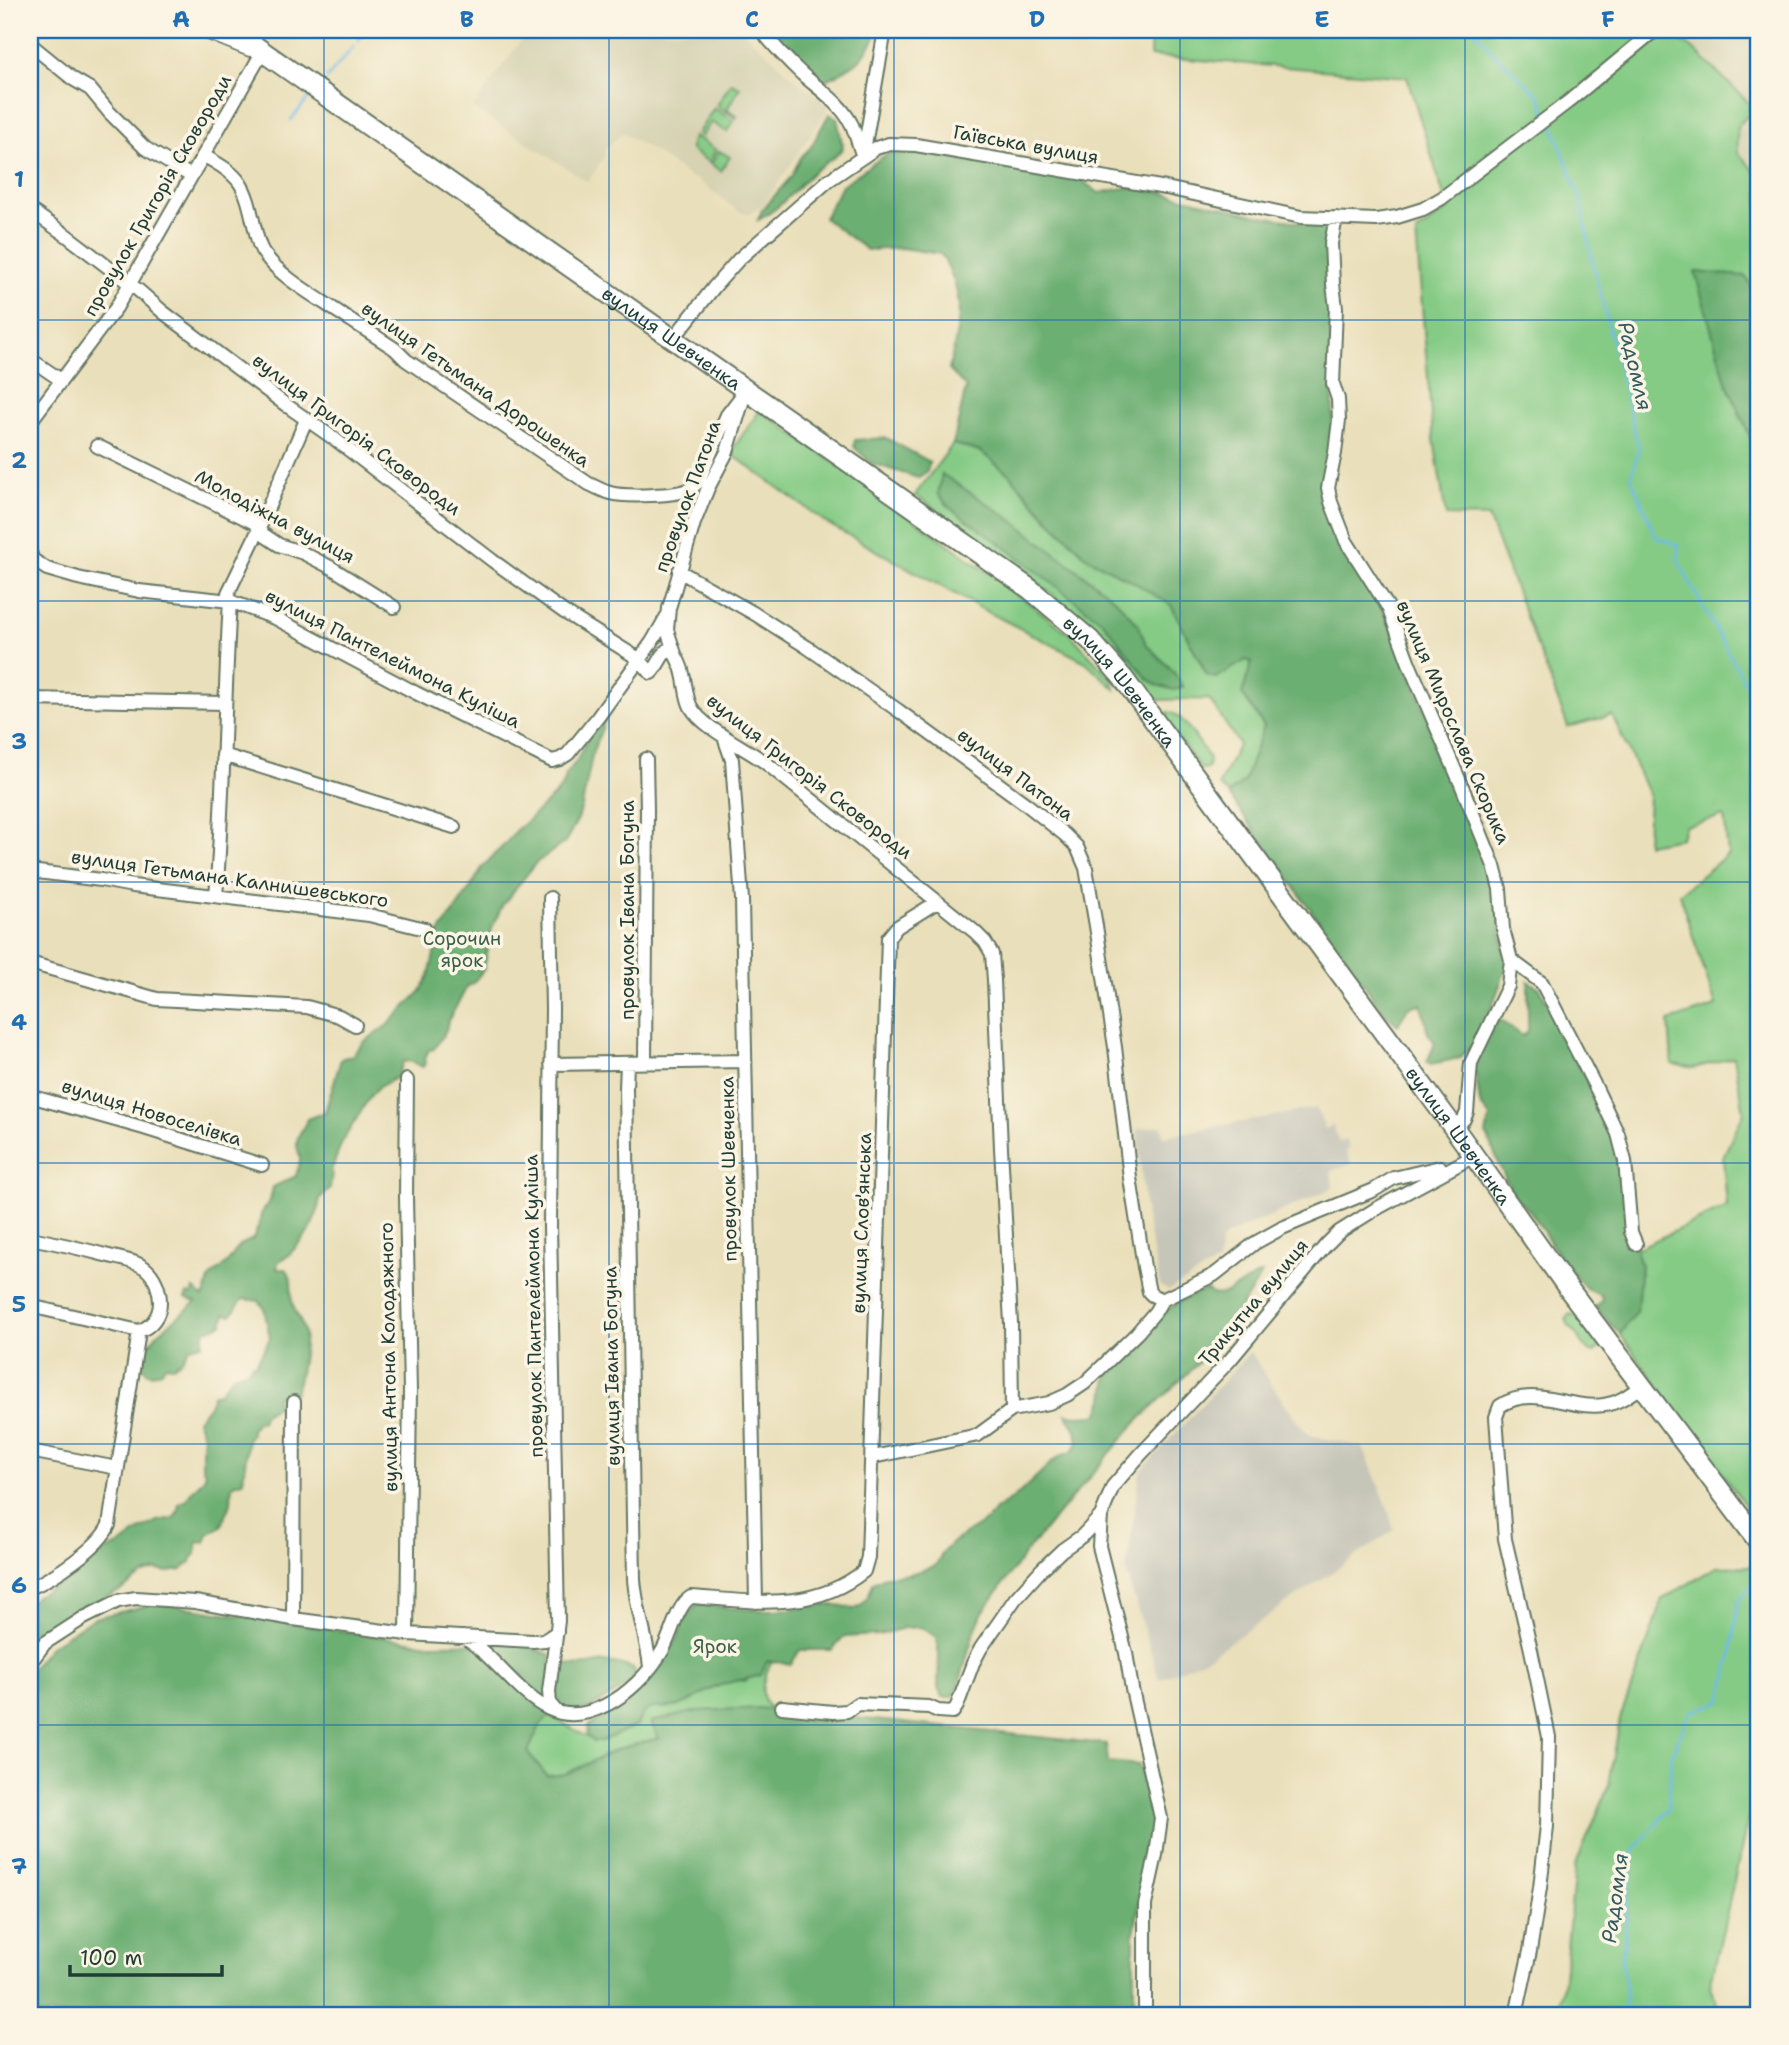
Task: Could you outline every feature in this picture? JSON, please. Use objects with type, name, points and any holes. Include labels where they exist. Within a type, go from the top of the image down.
[{"type":"main road","name":"вулиця Шевченка","points":[[208,30],[245,47],[261,50]]},
{"type":"main road","name":"вулиця Шевченка","points":[[232,30],[1030,589],[1090,640],[1123,678],[1568,1288],[1759,1542]]},
{"type":"street","points":[[761,30],[777,50],[804,76],[827,93],[840,108],[852,125],[863,157]]},
{"type":"street","points":[[863,157],[885,30]]},
{"type":"street","name":"Гаївська вулиця","points":[[673,339],[744,254],[830,180],[876,148],[889,144],[916,145],[1166,188],[1310,218],[1397,217],[1423,209],[1443,198],[1549,117],[1655,30]]},
{"type":"street","points":[[30,44],[90,89],[145,148],[191,176]]},
{"type":"street","name":"провулок Григорія Сковороди","points":[[30,422],[116,308],[204,156],[261,50]]},
{"type":"street","name":"вулиця Гетьмана Дорошенка","points":[[204,156],[241,182],[260,248],[276,267],[307,291],[395,349],[406,360],[599,489],[632,495],[668,494],[691,489],[698,482],[727,415],[758,397]]},
{"type":"street","name":"вулиця Григорія Сковороди","points":[[30,209],[510,574],[639,659],[651,673]]},
{"type":"street","name":"вулиця Мирослава Скорика","points":[[1336,218],[1331,243],[1336,308],[1333,384],[1338,399],[1339,420],[1328,488],[1331,502],[1346,541],[1388,607],[1485,843],[1500,889],[1503,929],[1511,960],[1508,986],[1471,1063],[1467,1112],[1454,1129]]},
{"type":"street","points":[[30,359],[61,380]]},
{"type":"street","name":"провулок Патона","points":[[639,659],[653,642],[667,616],[694,523],[727,452],[733,426],[758,397]]},
{"type":"street","points":[[216,896],[230,601],[228,593],[306,420]]},
{"type":"street","name":"Молодіжна вулиця","points":[[97,446],[255,523],[258,531],[279,545],[323,563],[394,607]]},
{"type":"street","name":"вулиця Пантелеймона Куліша","points":[[30,553],[35,565],[60,573],[139,591],[242,604],[284,622],[416,693],[552,761],[568,754],[639,659]]},
{"type":"street","name":"вулиця Патона","points":[[679,571],[807,646],[1046,818],[1077,847],[1086,868],[1106,988],[1144,1267],[1149,1292],[1162,1300]]},
{"type":"street","name":"провулок Патона","points":[[667,616],[667,631],[675,654]]},
{"type":"street","points":[[608,702],[632,680],[651,673],[667,650],[675,654]]},
{"type":"street","name":"вулиця Григорія Сковороди","points":[[675,654],[683,673],[690,706],[724,737],[751,751],[975,932],[992,954],[1011,1322],[1012,1410]]},
{"type":"street","points":[[30,699],[224,704]]},
{"type":"street","name":"провулок Шевченка","points":[[724,737],[732,760],[742,900],[756,1602]]},
{"type":"street","points":[[223,755],[454,827]]},
{"type":"street","name":"провулок Івана Богуна","points":[[645,1062],[648,810],[646,759]]},
{"type":"street","name":"вулиця Гетьмана Калнишевського","points":[[30,871],[369,915],[425,929]]},
{"type":"street","name":"провулок Пантелеймона Куліша","points":[[550,898],[550,1226],[558,1577],[557,1632],[549,1691],[550,1704],[556,1711]]},
{"type":"street","name":"вулиця Слов'янська","points":[[756,1602],[789,1602],[817,1595],[846,1583],[864,1571],[868,1557],[888,938],[897,927],[937,902]]},
{"type":"street","points":[[1511,960],[1542,983],[1618,1134],[1625,1161],[1631,1232],[1636,1244]]},
{"type":"street","points":[[30,963],[157,999],[307,1007],[329,1013],[355,1025]]},
{"type":"street","points":[[551,1064],[745,1061]]},
{"type":"street","name":"вулиця Івана Богуна","points":[[627,1064],[625,1087],[634,1579],[635,1599],[648,1644],[650,1667]]},
{"type":"street","name":"вулиця Антона Колодяжного","points":[[407,1080],[406,1197],[410,1391],[407,1634]]},
{"type":"street","name":"вулиця Новоселівка","points":[[30,1096],[144,1128],[262,1166]]},
{"type":"street","points":[[873,1457],[978,1435],[1012,1410],[1049,1403],[1077,1390],[1137,1333],[1162,1300],[1214,1275],[1255,1244],[1282,1228],[1374,1190],[1394,1178],[1455,1164],[1474,1156]]},
{"type":"street","name":"Трикутна вулиця","points":[[1145,2015],[1145,1905],[1161,1818],[1126,1654],[1099,1546],[1101,1516],[1113,1486],[1230,1360],[1311,1261],[1339,1232],[1474,1156]]},
{"type":"street","points":[[30,1238],[86,1249],[136,1263],[146,1269],[156,1284],[160,1307],[152,1323],[139,1331],[30,1306]]},
{"type":"street","points":[[30,1588],[47,1581],[85,1552],[107,1530],[128,1416],[139,1331]]},
{"type":"street","points":[[1516,2015],[1540,1888],[1547,1826],[1549,1737],[1529,1639],[1504,1539],[1496,1417],[1500,1406],[1513,1399],[1542,1397],[1601,1406],[1620,1401],[1643,1385]]},
{"type":"street","points":[[293,1619],[294,1402]]},
{"type":"street","points":[[30,1451],[117,1468]]},
{"type":"street","name":"Трикутна вулиця","points":[[782,1707],[833,1712],[847,1711],[857,1704],[929,1707],[953,1712],[981,1648],[1015,1599],[1042,1569],[1082,1536],[1101,1516]]},
{"type":"street","points":[[30,1578],[47,1581]]},
{"type":"street","points":[[463,1637],[479,1648],[546,1709],[576,1715],[596,1711],[638,1681],[663,1651],[686,1599],[691,1597],[756,1602]]},
{"type":"street","points":[[30,1664],[45,1643],[82,1619],[118,1601],[136,1598],[195,1602],[293,1619],[407,1634],[533,1642],[544,1640],[557,1632]]},
{"type":"shaded area","points":[[528,30],[742,30],[796,80],[830,106],[764,204],[750,214],[740,212],[695,178],[691,178],[623,133],[604,150],[605,155],[588,182],[473,108]]},
{"type":"shaded area","points":[[1706,30],[1759,30],[1759,176],[1738,153],[1737,126],[1749,114],[1690,46]]},
{"type":"shaded area","points":[[1316,1108],[1325,1129],[1333,1125],[1339,1142],[1346,1140],[1349,1149],[1346,1151],[1351,1164],[1331,1171],[1333,1188],[1225,1236],[1221,1242],[1218,1262],[1169,1290],[1160,1286],[1146,1218],[1137,1129],[1162,1126],[1165,1136]]},
{"type":"shaded area","points":[[1250,1352],[1309,1435],[1363,1447],[1394,1530],[1205,1659],[1159,1679],[1126,1572],[1140,1472]]},
{"type":"green space","points":[[770,30],[878,31],[857,62],[824,81],[795,59]]},
{"type":"green space","points":[[1151,30],[1656,30],[1690,46],[1749,103],[1749,114],[1737,127],[1738,153],[1759,176],[1759,297],[1745,276],[1726,382],[1759,457],[1759,1524],[1620,1334],[1637,1310],[1636,1249],[1727,1207],[1723,1157],[1744,1112],[1734,1057],[1694,1068],[1672,1064],[1669,1021],[1716,1006],[1679,894],[1728,854],[1724,816],[1685,826],[1681,838],[1647,844],[1649,795],[1612,715],[1568,727],[1488,517],[1446,516],[1432,427],[1416,233],[1448,209],[1407,77],[1150,56]]},
{"type":"green space","points":[[731,83],[740,87],[727,109],[737,116],[736,118],[717,105]]},
{"type":"green space","points":[[714,108],[734,121],[727,132],[711,122],[702,136],[698,133]]},
{"type":"green space","points":[[829,114],[837,118],[843,148],[758,220],[762,210],[791,177]]},
{"type":"green space","points":[[695,136],[716,150],[709,162],[691,150]]},
{"type":"green space","points":[[902,149],[1077,177],[1099,193],[1134,186],[1256,215],[1330,227],[1333,418],[1322,494],[1389,623],[1476,834],[1495,896],[1507,966],[1488,1017],[1500,1020],[1523,1036],[1528,1031],[1528,981],[1540,988],[1615,1136],[1641,1264],[1637,1310],[1620,1334],[1595,1307],[1601,1302],[1602,1296],[1588,1290],[1566,1267],[1531,1212],[1512,1194],[1486,1134],[1490,1117],[1480,1104],[1476,1075],[1467,1060],[1472,1045],[1460,1058],[1431,1064],[1427,1062],[1435,1043],[1428,1033],[1421,1004],[1408,1007],[1398,1025],[1386,1015],[1228,794],[1244,782],[1264,726],[1242,694],[1252,662],[1246,660],[1215,678],[1207,675],[1171,605],[1088,558],[1010,475],[980,451],[953,444],[966,387],[949,370],[959,311],[955,284],[941,254],[901,248],[867,250],[824,218],[842,185],[887,154]]},
{"type":"green space","points":[[719,151],[730,157],[721,171],[711,164]]},
{"type":"green space","points":[[1695,272],[1745,276],[1759,297],[1759,457],[1726,382]]},
{"type":"green space","points":[[760,410],[1070,634],[1112,679],[1115,689],[1086,662],[986,611],[828,524],[730,453]]},
{"type":"green space","points":[[886,438],[930,462],[927,471],[918,478],[871,463],[854,447],[855,440]]},
{"type":"green space","points":[[953,444],[980,451],[1010,475],[1047,518],[1088,558],[1171,605],[1207,675],[1215,678],[1246,660],[1252,662],[1242,694],[1264,726],[1244,782],[1228,794],[1219,785],[1239,744],[1209,699],[1155,700],[1101,640],[1063,603],[1001,555],[915,495]]},
{"type":"green space","points":[[942,474],[1009,518],[1114,598],[1138,624],[1146,644],[1173,671],[1183,687],[1174,690],[1157,685],[1147,678],[1103,622],[950,508],[938,494]]},
{"type":"green space","points":[[1168,712],[1174,714],[1191,730],[1209,758],[1208,768],[1201,769],[1162,717]]},
{"type":"green space","name":"Сорочин ярок","points":[[604,717],[605,721],[593,751],[578,819],[565,842],[536,863],[502,906],[492,928],[484,969],[467,987],[448,1021],[446,1030],[434,1049],[429,1050],[424,1058],[423,1067],[410,1061],[403,1062],[397,1077],[371,1095],[342,1142],[331,1171],[330,1189],[320,1198],[309,1232],[288,1256],[278,1262],[277,1269],[286,1269],[290,1276],[293,1305],[304,1332],[298,1380],[295,1393],[276,1396],[277,1406],[263,1415],[261,1422],[257,1422],[251,1429],[243,1481],[233,1484],[231,1504],[222,1524],[208,1534],[205,1542],[197,1543],[196,1554],[182,1570],[156,1570],[145,1574],[120,1591],[90,1605],[37,1642],[30,1652],[30,1602],[36,1596],[67,1580],[107,1550],[142,1529],[157,1521],[174,1518],[179,1509],[178,1505],[186,1501],[202,1481],[206,1473],[202,1467],[204,1437],[197,1420],[209,1405],[213,1394],[219,1393],[233,1375],[256,1364],[270,1338],[264,1308],[259,1301],[243,1299],[231,1315],[225,1314],[222,1324],[205,1331],[202,1344],[190,1347],[183,1359],[173,1366],[165,1365],[162,1371],[148,1373],[141,1364],[143,1354],[156,1335],[196,1302],[185,1298],[187,1294],[192,1295],[193,1288],[203,1297],[211,1276],[238,1248],[253,1239],[261,1214],[270,1201],[273,1187],[296,1176],[300,1160],[298,1138],[307,1119],[325,1112],[341,1059],[353,1055],[421,991],[429,976],[439,933],[483,866],[515,831],[557,793],[587,739]]},
{"type":"green space","name":"Ярок","points":[[1262,1274],[1222,1337],[1134,1425],[1030,1547],[983,1612],[973,1635],[959,1684],[952,1697],[942,1697],[938,1688],[939,1655],[936,1637],[921,1627],[904,1628],[879,1635],[843,1637],[832,1650],[800,1650],[791,1664],[767,1661],[761,1675],[718,1686],[678,1706],[649,1709],[637,1725],[602,1741],[594,1741],[587,1736],[588,1726],[620,1708],[657,1672],[677,1639],[685,1617],[697,1604],[754,1610],[824,1605],[853,1609],[864,1602],[873,1583],[887,1576],[910,1574],[935,1566],[941,1554],[953,1542],[1014,1498],[1052,1462],[1072,1452],[1078,1443],[1076,1430],[1066,1414],[1098,1415],[1104,1399],[1107,1376],[1141,1346],[1163,1314],[1192,1296],[1207,1290],[1219,1295],[1226,1293]]},
{"type":"green space","points":[[1570,1314],[1577,1316],[1598,1343],[1599,1348],[1594,1353],[1589,1351],[1568,1324],[1566,1318]]},
{"type":"green space","points":[[1753,1566],[1759,1575],[1759,1781],[1710,1987],[1724,2015],[1555,2015],[1563,1987],[1575,1867],[1609,1785],[1620,1719],[1663,1599],[1716,1567]]},
{"type":"green space","points":[[158,1603],[429,1644],[520,1643],[551,1655],[550,1715],[539,1727],[528,1752],[547,1776],[566,1774],[618,1749],[659,1738],[651,1722],[697,1711],[759,1708],[1106,1744],[1108,1762],[1139,1765],[1152,1813],[1151,1842],[1134,1934],[1134,2015],[30,2015],[30,1671],[50,1646],[94,1618]]},
{"type":"green space","points":[[560,1661],[577,1666],[614,1663],[634,1669],[636,1676],[630,1684],[589,1709],[563,1711],[553,1698]]},
{"type":"green space","points":[[767,1661],[771,1662],[764,1680],[763,1692],[770,1709],[697,1711],[651,1723],[660,1738],[618,1749],[566,1774],[547,1776],[527,1752],[539,1727],[549,1715],[594,1741],[602,1741],[637,1725],[641,1714],[652,1706],[678,1706],[733,1680],[746,1681]]},
{"type":"waterway","points":[[358,41],[365,30]]},
{"type":"waterway","name":"Радомля","points":[[1474,30],[1539,96],[1546,112]]},
{"type":"waterway","points":[[327,78],[354,46]]},
{"type":"waterway","points":[[291,120],[311,95]]},
{"type":"waterway","name":"Радомля","points":[[1551,121],[1581,200],[1591,255],[1639,450],[1631,477],[1656,537],[1678,545],[1679,563],[1743,679],[1759,702]]},
{"type":"waterway","name":"Радомля","points":[[1620,2015],[1626,1998],[1622,1964],[1633,1851],[1668,1810],[1672,1753],[1690,1712],[1721,1702],[1732,1651],[1738,1600],[1759,1580]]}]
